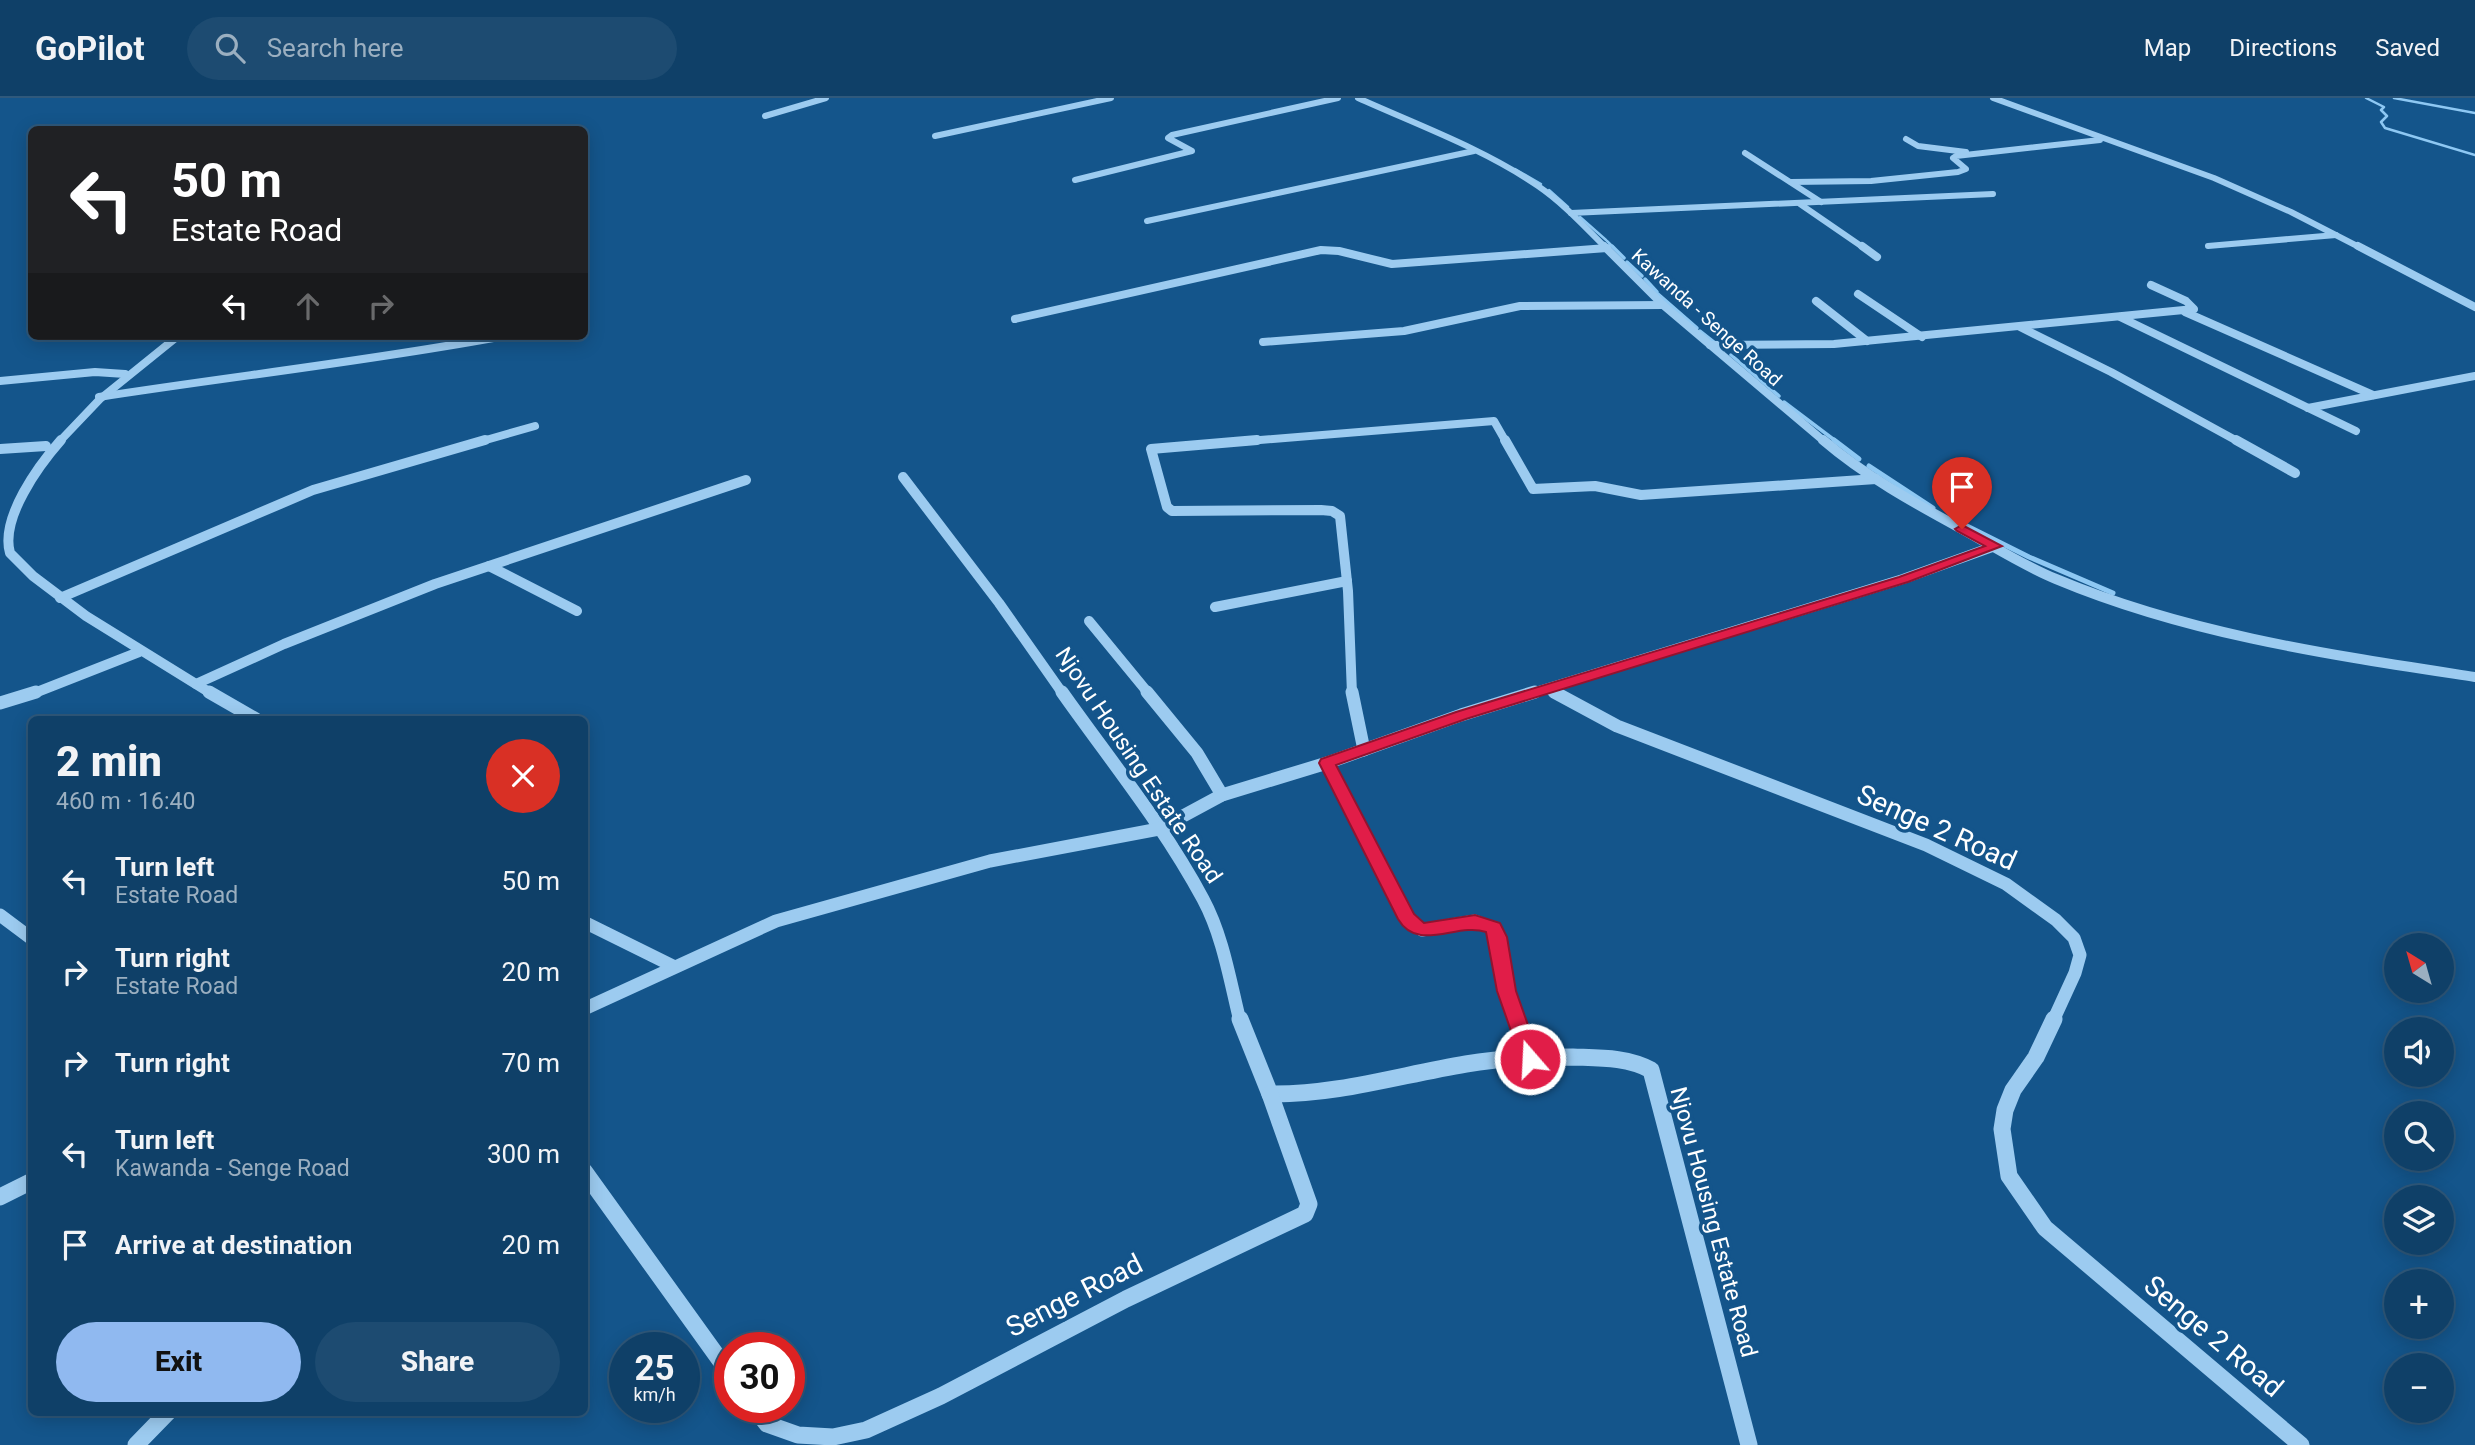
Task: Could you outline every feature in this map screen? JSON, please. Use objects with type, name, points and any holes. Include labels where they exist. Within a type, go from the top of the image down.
[{"type":"street","points":[[765,116],[826,98]]},
{"type":"street","points":[[935,136],[1111,98]]},
{"type":"street","points":[[1074,180],[1192,151],[1168,138],[1172,135],[1338,98]]},
{"type":"street","name":"Kawanda - Senge Road","points":[[1358,98],[1474,151],[1538,186],[1571,213],[1663,305],[1733,361],[1811,432],[1906,499],[2053,578],[2117,603],[2196,628],[2287,648],[2475,677]]},
{"type":"street","points":[[1993,98],[2214,178],[2339,234],[2394,267],[2475,307]]},
{"type":"street","points":[[1906,139],[1918,146],[1969,154]]},
{"type":"street","points":[[1791,182],[1871,181],[1958,172],[1966,169],[1953,157],[2104,139]]},
{"type":"street","points":[[1147,221],[1474,151]]},
{"type":"street","points":[[1745,153],[1821,202]]},
{"type":"street","points":[[1571,213],[1993,194]]},
{"type":"street","points":[[1800,203],[1877,257]]},
{"type":"street","points":[[2208,246],[2339,234]]},
{"type":"street","points":[[1015,320],[1321,250],[1336,250],[1373,262],[1392,264],[1607,248]]},
{"type":"street","points":[[1710,345],[1867,341],[2194,310],[2193,306],[2151,285]]},
{"type":"street","points":[[1858,293],[1922,337]]},
{"type":"street","points":[[1816,301],[1867,341]]},
{"type":"street","points":[[1263,342],[1404,331],[1520,306],[1663,305]]},
{"type":"street","points":[[2185,312],[2373,395]]},
{"type":"street","points":[[2120,317],[2356,431]]},
{"type":"street","points":[[2020,327],[2111,372],[2295,473]]},
{"type":"street","points":[[172,340],[85,406],[46,446],[16,490],[5,529],[8,550],[15,561],[60,598],[139,652],[251,716]]},
{"type":"street","points":[[99,397],[296,367],[403,355],[483,340]]},
{"type":"street","points":[[0,381],[95,372],[125,374]]},
{"type":"street","points":[[2308,408],[2475,376]]},
{"type":"street","points":[[1364,750],[1352,697],[1347,581],[1341,519],[1337,514],[1321,510],[1172,511],[1167,508],[1151,449],[1494,421],[1533,489],[1595,486],[1641,495],[1876,480]]},
{"type":"street","points":[[60,598],[265,508],[313,490],[535,426]]},
{"type":"street","points":[[0,449],[46,446]]},
{"type":"street","name":"Njovu Housing Estate Road","points":[[903,477],[999,603],[1159,829],[1204,900],[1221,944],[1240,1021],[1270,1094],[1312,1093],[1469,1063],[1530,1059],[1601,1057],[1641,1063],[1651,1070],[1749,1445]]},
{"type":"street","points":[[196,684],[343,620],[457,576],[746,480]]},
{"type":"street","points":[[588,1007],[673,966],[790,917],[990,861],[1159,829],[1222,794],[1327,763],[1461,715],[1550,690],[1914,576],[1995,546]]},
{"type":"street","points":[[489,566],[577,611]]},
{"type":"street","points":[[1215,607],[1347,581]]},
{"type":"street","points":[[1088,621],[1197,754],[1222,794]]},
{"type":"street","points":[[0,703],[29,695],[139,652]]},
{"type":"street","name":"Senge 2 Road","points":[[1550,690],[1617,726],[1926,845],[2006,884],[2032,901],[2065,929],[2074,939],[2080,955],[2075,973],[2036,1057],[2013,1090],[2005,1110],[2001,1129],[2009,1176],[2045,1227],[2301,1445]]},
{"type":"street","points":[[1327,763],[1407,919],[1414,926],[1422,930],[1475,921],[1493,928],[1498,937],[1507,991],[1530,1059]]},
{"type":"street","points":[[0,915],[28,936]]},
{"type":"street","points":[[588,924],[673,966]]},
{"type":"street","name":"Senge Road","points":[[766,1423],[798,1435],[832,1437],[866,1430],[932,1401],[1126,1299],[1305,1214],[1309,1204],[1270,1094]]},
{"type":"street","points":[[588,1177],[714,1352]]},
{"type":"street","points":[[0,1197],[28,1183]]},
{"type":"street","points":[[136,1445],[164,1416]]},
{"type":"waterway","points":[[2366,98],[2384,107],[2381,110],[2387,116],[2381,122],[2385,128],[2475,155]]},
{"type":"waterway","points":[[2394,98],[2475,113]]},
{"type":"waterway","points":[[1515,169],[1541,184]]},
{"type":"waterway","points":[[1549,190],[1568,207]]},
{"type":"waterway","points":[[1580,217],[1606,240]]},
{"type":"waterway","points":[[1607,241],[1624,258]]},
{"type":"waterway","points":[[1627,262],[1642,276]]},
{"type":"waterway","points":[[1645,279],[1657,292]]},
{"type":"waterway","points":[[1658,294],[1697,328]]},
{"type":"waterway","points":[[1700,331],[1724,350]]},
{"type":"waterway","points":[[1731,355],[1779,396]]},
{"type":"waterway","points":[[1784,402],[1837,442]]},
{"type":"waterway","points":[[1834,440],[1859,459]]},
{"type":"waterway","points":[[1869,466],[1933,508]]},
{"type":"waterway","points":[[1959,522],[2029,557],[2113,593]]},
{"type":"route","points":[[1530,1059],[1507,991],[1498,937],[1493,928],[1475,921],[1422,930],[1414,926],[1407,919],[1327,763],[1461,715],[1688,648],[1935,569],[1995,546],[1962,529]]}]
